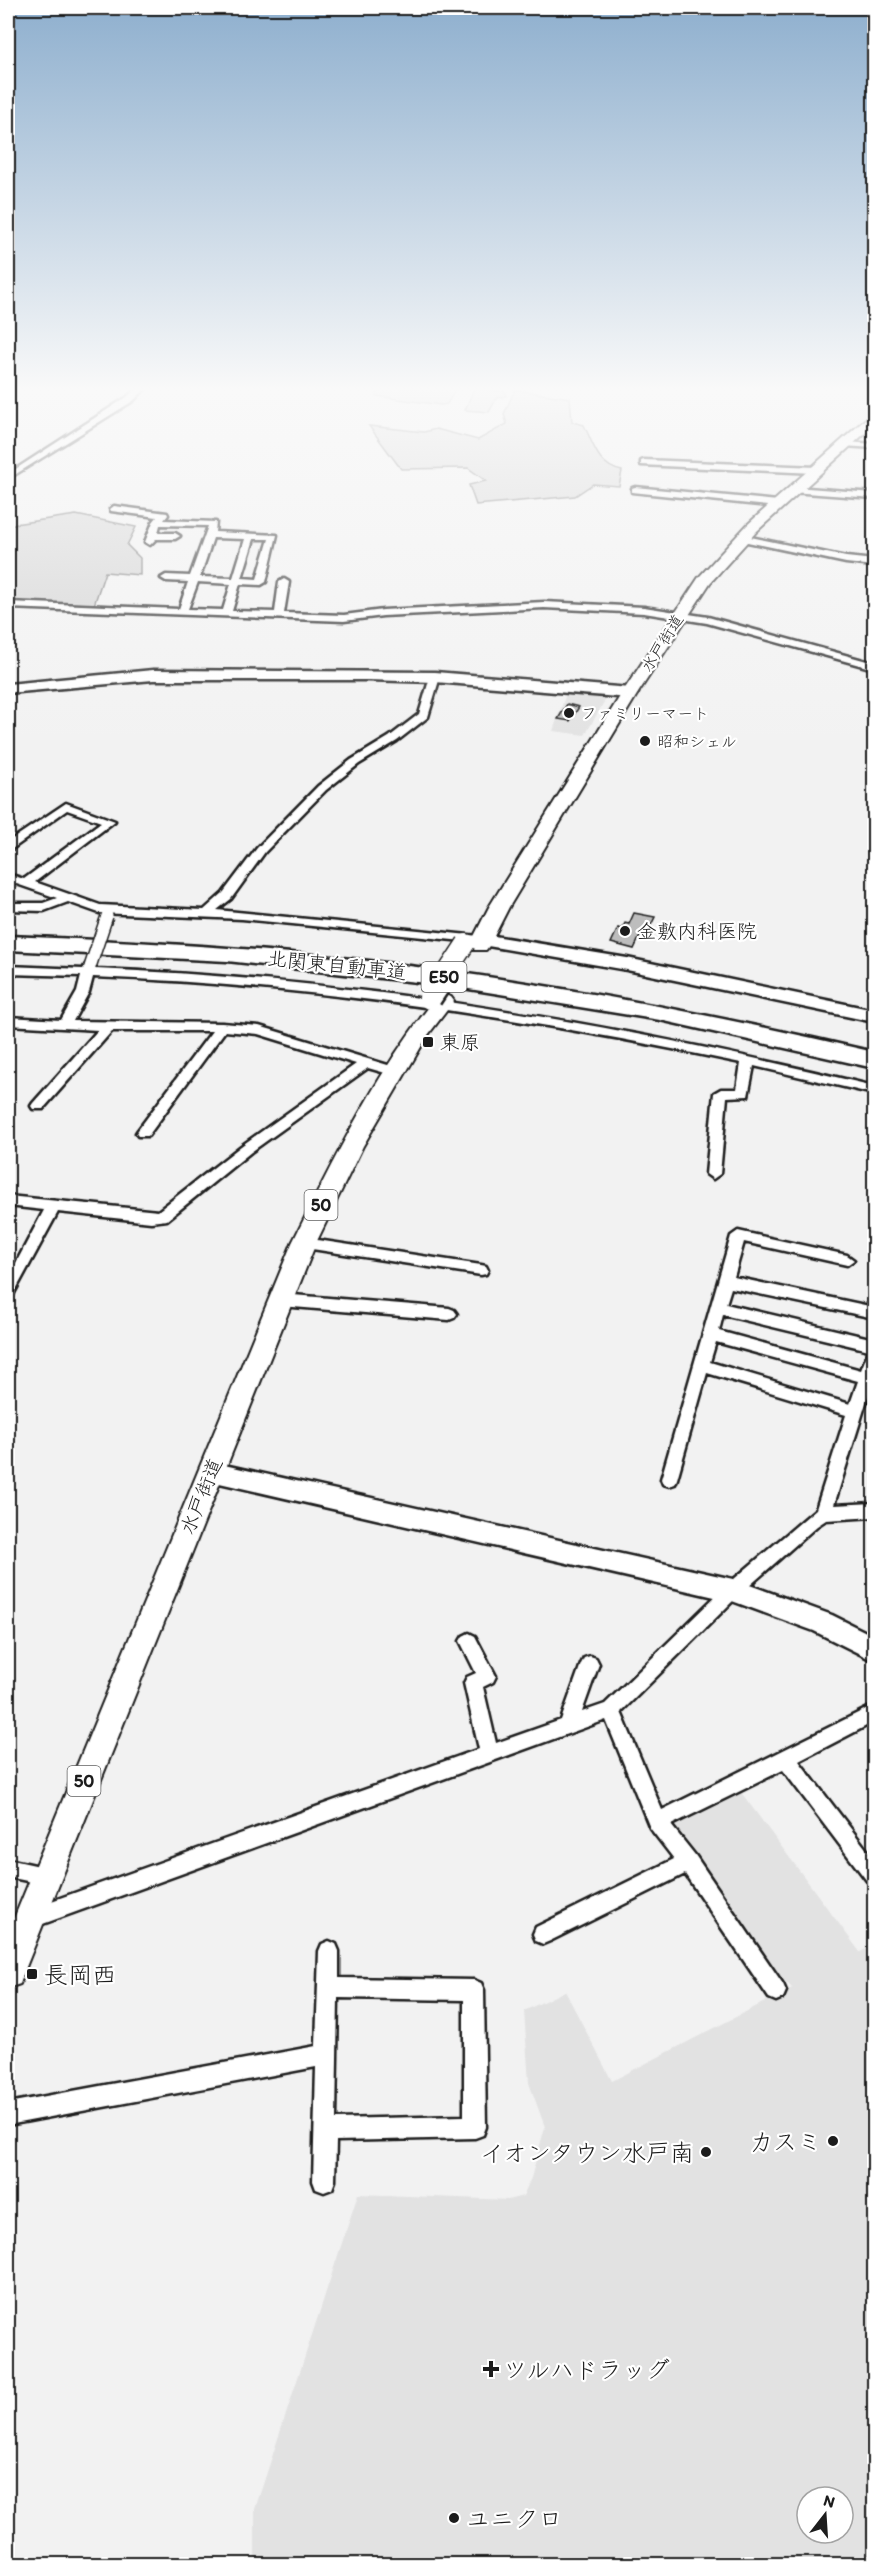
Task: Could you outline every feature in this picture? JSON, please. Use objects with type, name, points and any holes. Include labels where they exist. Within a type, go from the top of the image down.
[{"type":"highway","name":"北関東自動車道","points":[[8,931],[171,938],[405,959],[640,995],[874,1047]]},
{"type":"highway","name":"北関東自動車道","points":[[8,943],[169,949],[409,972],[525,988],[645,1010],[874,1060]]},
{"type":"main road","name":"水戸街道","points":[[8,1972],[304,1243],[352,1146],[435,1003],[499,907],[680,614],[704,580],[741,538],[774,508]]},
{"type":"street","points":[[114,509],[164,515],[157,522],[152,539],[175,536]]},
{"type":"street","points":[[157,522],[213,524],[183,611]]},
{"type":"street","points":[[166,578],[261,582],[274,537],[209,535]]},
{"type":"street","points":[[227,614],[250,536]]},
{"type":"street","points":[[741,538],[846,560],[874,562]]},
{"type":"street","points":[[279,616],[284,582]]},
{"type":"street","points":[[8,605],[344,618],[384,613],[544,605],[623,608],[680,614],[782,638],[874,666]]},
{"type":"street","points":[[8,689],[162,675],[435,677],[630,693]]},
{"type":"street","points":[[207,913],[227,896],[261,850],[322,788],[346,768],[393,739],[424,715],[435,677]]},
{"type":"street","points":[[8,847],[66,806],[109,820],[25,884]]},
{"type":"street","points":[[8,877],[108,913],[207,913],[307,920],[474,942],[627,964],[874,1016]]},
{"type":"street","points":[[8,907],[44,907],[66,899]]},
{"type":"street","points":[[65,1024],[83,992],[108,913]]},
{"type":"street","points":[[8,970],[89,969],[435,1003],[595,1030],[748,1060],[874,1090]]},
{"type":"street","points":[[8,1021],[108,1027],[222,1027],[259,1030],[396,1072]]},
{"type":"street","points":[[39,1106],[108,1027]]},
{"type":"street","points":[[143,1133],[222,1027]]},
{"type":"street","points":[[713,1174],[721,1093],[743,1093],[748,1060]]},
{"type":"street","points":[[8,1201],[152,1217],[162,1216],[246,1149],[368,1062]]},
{"type":"street","points":[[8,1291],[53,1207]]},
{"type":"street","points":[[669,1479],[712,1335],[738,1236],[848,1260]]},
{"type":"street","points":[[304,1243],[481,1270]]},
{"type":"street","points":[[726,1281],[874,1313]]},
{"type":"street","points":[[281,1300],[448,1314]]},
{"type":"street","points":[[719,1308],[874,1346]]},
{"type":"street","points":[[712,1335],[866,1377]]},
{"type":"street","points":[[824,1513],[874,1354]]},
{"type":"street","points":[[703,1366],[856,1412]]},
{"type":"street","points":[[210,1472],[733,1590],[823,1623],[874,1649]]},
{"type":"street","points":[[29,1919],[611,1710],[733,1590],[811,1521],[824,1513],[874,1510]]},
{"type":"street","points":[[469,1641],[487,1676],[474,1683],[489,1754]]},
{"type":"street","points":[[568,1725],[590,1664]]},
{"type":"street","points":[[611,1710],[657,1822],[688,1862],[776,1991]]},
{"type":"street","points":[[657,1822],[874,1713]]},
{"type":"street","points":[[786,1759],[874,1874]]},
{"type":"street","points":[[543,1934],[688,1862]]},
{"type":"street","points":[[8,1868],[46,1876]]},
{"type":"street","points":[[324,2181],[329,1951]]},
{"type":"street","points":[[325,2130],[475,2127],[474,1990],[328,1988]]},
{"type":"street","points":[[8,2114],[326,2055]]},
{"type":"shaded area","points":[[76,515],[136,527],[127,545],[140,558],[140,575],[105,572],[94,605],[8,602],[8,525]]},
{"type":"shaded area","points":[[567,691],[608,695],[585,735],[553,731]]},
{"type":"shaded area","name":"イオンタウン水戸南","points":[[740,1791],[860,1952],[874,1945],[874,2564],[255,2564],[255,2509],[358,2194],[508,2200],[523,2196],[531,2178],[545,2127],[529,2083],[524,2011],[565,1991],[612,2081],[792,1988],[761,1957],[671,1827]]},
{"type":"building","name":"ファミリーマート","points":[[567,704],[579,707],[570,721],[558,719]]},
{"type":"building","name":"金敷内科医院","points":[[634,913],[655,917],[649,929],[643,930],[634,949],[611,943],[618,928],[622,929],[625,923],[629,924]]},
{"type":"place","name":"ファミリーマート","points":[[569,713]]},
{"type":"place","name":"昭和シェル","points":[[645,741]]},
{"type":"place","name":"金敷内科医院","points":[[625,931]]},
{"type":"place","name":"東原","points":[[428,1042]]},
{"type":"place","name":"長岡西","points":[[32,1974]]},
{"type":"place","name":"カスミ","points":[[833,2141]]},
{"type":"place","name":"イオンタウン水戸南","points":[[706,2152]]},
{"type":"place","name":"ツルハドラッグ","points":[[491,2369]]},
{"type":"place","name":"ユニクロ","points":[[454,2518]]}]
